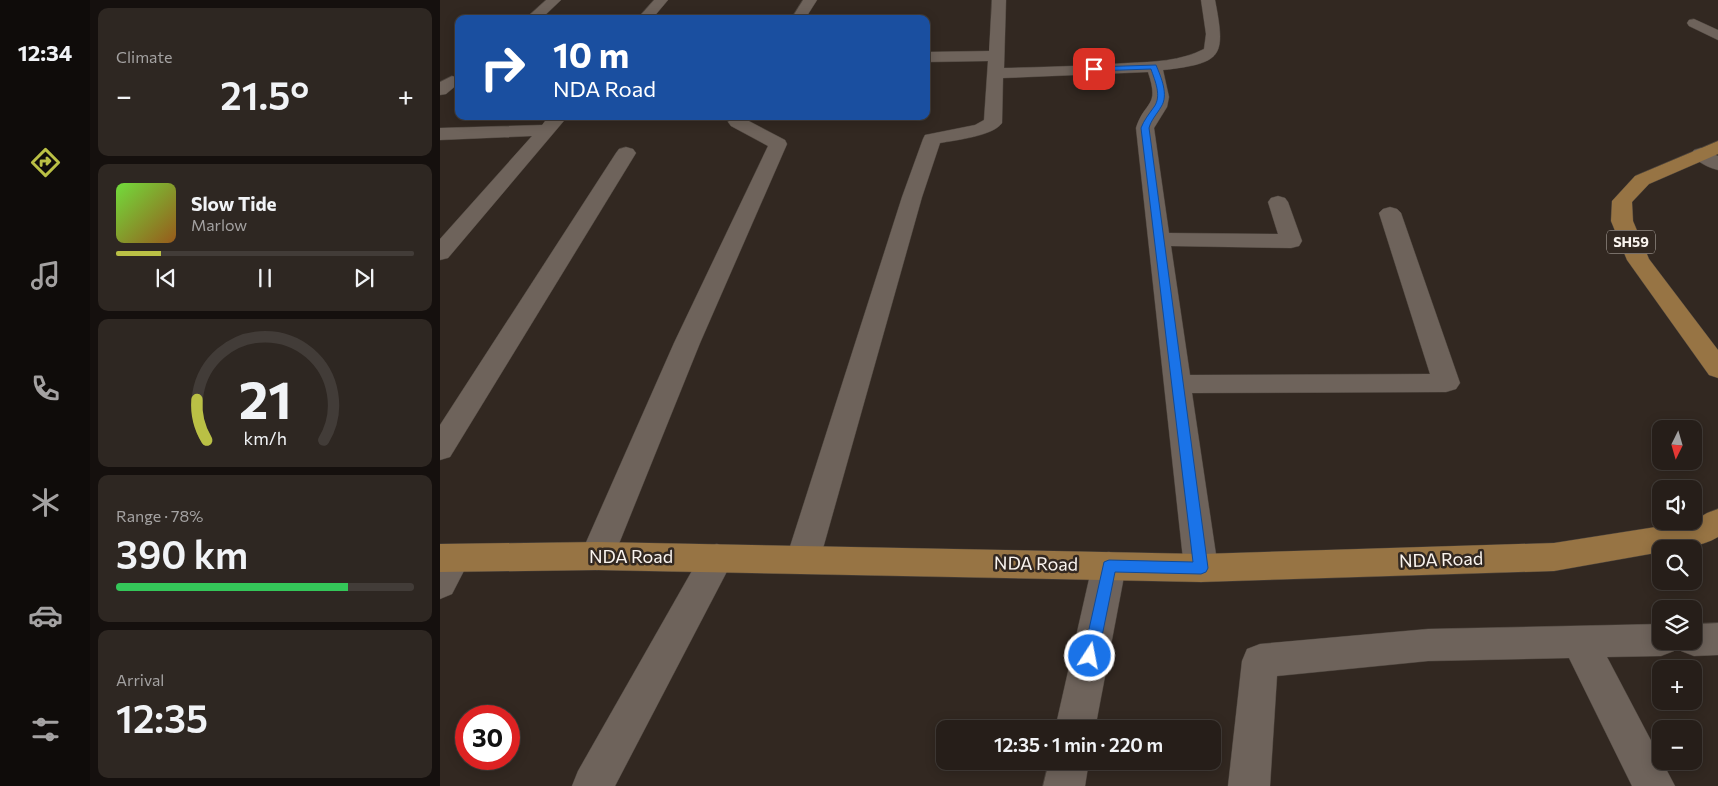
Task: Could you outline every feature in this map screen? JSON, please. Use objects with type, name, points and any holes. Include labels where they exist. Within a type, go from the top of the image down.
[{"type":"main road","name":"SH59","points":[[1712,155],[1642,180],[1622,200],[1622,221],[1638,260],[1718,369]]},
{"type":"main road","name":"NDA Road","points":[[444,567],[597,556],[803,558],[1201,568],[1554,557],[1700,532],[1718,522]]},
{"type":"street","points":[[537,15],[554,0]]},
{"type":"street","points":[[648,15],[661,0]]},
{"type":"street","points":[[801,15],[810,0]]},
{"type":"street","points":[[803,558],[912,197],[932,139],[980,129],[993,123],[999,0]]},
{"type":"street","points":[[930,57],[996,65],[1154,67],[1199,59],[1211,50],[1214,41],[1208,0]]},
{"type":"street","points":[[1694,23],[1718,36]]},
{"type":"street","points":[[1154,67],[1161,98],[1159,105],[1145,128],[1201,568]]},
{"type":"street","points":[[597,556],[687,343],[778,144],[737,122],[738,120]]},
{"type":"street","points":[[440,134],[554,123]]},
{"type":"street","points":[[440,253],[554,123]]},
{"type":"street","points":[[440,449],[626,153]]},
{"type":"street","points":[[1159,239],[1291,241],[1278,202]]},
{"type":"street","points":[[1177,384],[1446,384],[1390,213]]},
{"type":"street","points":[[593,786],[718,558]]},
{"type":"street","points":[[1077,720],[1109,566]]},
{"type":"street","points":[[1702,640],[1718,639]]},
{"type":"street","points":[[1248,786],[1260,661],[1428,645],[1652,640]]},
{"type":"street","points":[[1579,642],[1654,786]]},
{"type":"street","points":[[1064,786],[1067,770]]},
{"type":"route","points":[[1090,656],[1109,566],[1201,568],[1145,128],[1159,105],[1161,92],[1154,67],[1094,69]]}]
